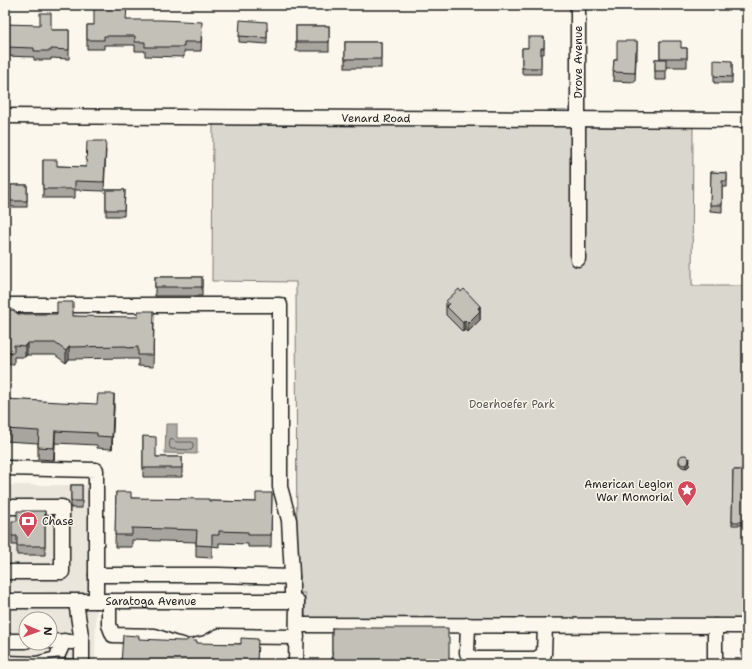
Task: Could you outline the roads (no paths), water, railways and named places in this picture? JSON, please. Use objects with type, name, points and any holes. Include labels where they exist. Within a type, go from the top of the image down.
[{"type":"street","name":"Drove Avenue","points":[[578,5],[578,259]]},
{"type":"street","name":"Venard Road","points":[[5,116],[747,120]]},
{"type":"street","points":[[5,305],[280,304],[280,488],[289,520],[297,631],[296,664]]},
{"type":"street","points":[[5,468],[96,470],[96,575],[109,625],[114,635],[155,636],[183,645]]},
{"type":"street","points":[[5,507],[62,507],[62,572],[5,572]]},
{"type":"street","points":[[96,575],[218,575],[292,577]]},
{"type":"street","name":"Saratoga Avenue","points":[[5,601],[294,601]]},
{"type":"street","points":[[76,602],[82,642],[82,664]]},
{"type":"street","points":[[468,625],[467,652],[470,656],[473,658],[497,659],[536,659],[540,657],[544,654],[545,626]]},
{"type":"street","points":[[197,645],[206,643],[219,636],[297,631],[468,625],[747,626]]},
{"type":"street","points":[[715,626],[715,664]]},
{"type":"street","points":[[5,641],[18,641]]},
{"type":"street","points":[[58,642],[82,642]]},
{"type":"street","points":[[5,663],[37,664],[56,659],[64,642]]},
{"type":"water","points":[[166,424],[177,424],[177,438],[197,438],[197,454],[165,453]]},
{"type":"place","name":"American Legion War Momorial","points":[[687,507]]},
{"type":"place","name":"Chase","points":[[28,538]]},
{"type":"park label","name":"Doerhoefer Park","points":[[512,404]]}]
